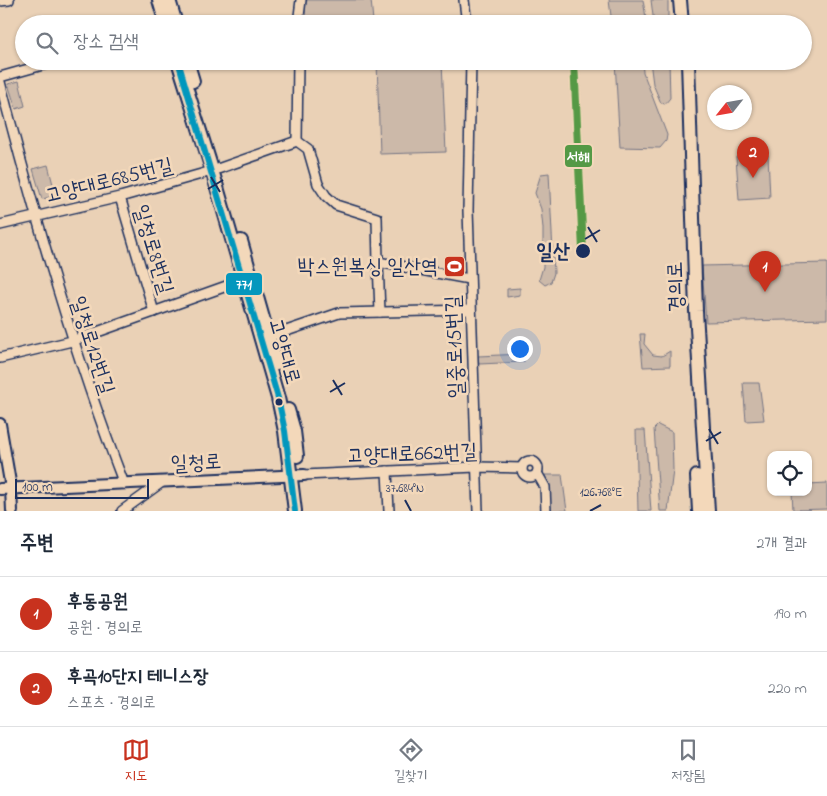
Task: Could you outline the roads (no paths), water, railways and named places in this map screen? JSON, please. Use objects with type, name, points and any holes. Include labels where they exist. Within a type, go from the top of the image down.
[{"type":"main road","points":[[159,0],[163,15]]},
{"type":"main road","points":[[169,0],[173,15]]},
{"type":"main road","points":[[680,0],[681,15]]},
{"type":"main road","points":[[686,0],[687,15]]},
{"type":"main road","name":"고양대로","points":[[181,70],[219,168]]},
{"type":"main road","name":"고양대로","points":[[190,70],[219,168],[264,338],[298,475],[302,511]]},
{"type":"main road","name":"경의로","points":[[683,70],[699,511]]},
{"type":"main road","name":"경의로","points":[[688,70],[696,311],[708,511]]},
{"type":"main road","name":"고양대로","points":[[295,511],[298,475]]},
{"type":"street","points":[[0,1],[9,0]]},
{"type":"street","points":[[298,15],[301,0]]},
{"type":"street","points":[[464,0],[466,15]]},
{"type":"street","points":[[0,77],[25,70]]},
{"type":"street","points":[[297,140],[298,70]]},
{"type":"street","name":"일중로15번길","points":[[471,70],[467,165],[478,511]]},
{"type":"street","name":"일청로12번길","points":[[0,82],[35,216],[72,341],[124,484]]},
{"type":"street","points":[[219,168],[297,140]]},
{"type":"street","points":[[297,140],[308,149],[318,184],[326,196],[336,205],[377,218],[380,312]]},
{"type":"street","name":"고양대로685번길","points":[[0,225],[120,197],[219,168]]},
{"type":"street","name":"일청로8번길","points":[[120,197],[154,312]]},
{"type":"street","points":[[378,262],[470,278]]},
{"type":"street","points":[[0,358],[72,341],[248,279]]},
{"type":"street","points":[[264,338],[333,314],[471,310]]},
{"type":"street","points":[[0,424],[11,488],[12,511]]},
{"type":"street","name":"고양대로662번길","points":[[298,475],[476,467],[522,468],[528,477],[537,473],[545,487],[546,511]]},
{"type":"street","points":[[387,471],[389,511]]},
{"type":"street","name":"일청로","points":[[0,489],[298,475]]},
{"type":"street","points":[[122,511],[162,482]]},
{"type":"place","name":"후곡10단지 테니스장","points":[[753,178]]},
{"type":"place","name":"일산","points":[[583,251]]},
{"type":"place","name":"박스원복싱 일산역","points":[[454,266]]},
{"type":"place","name":"후동공원","points":[[765,292]]}]
